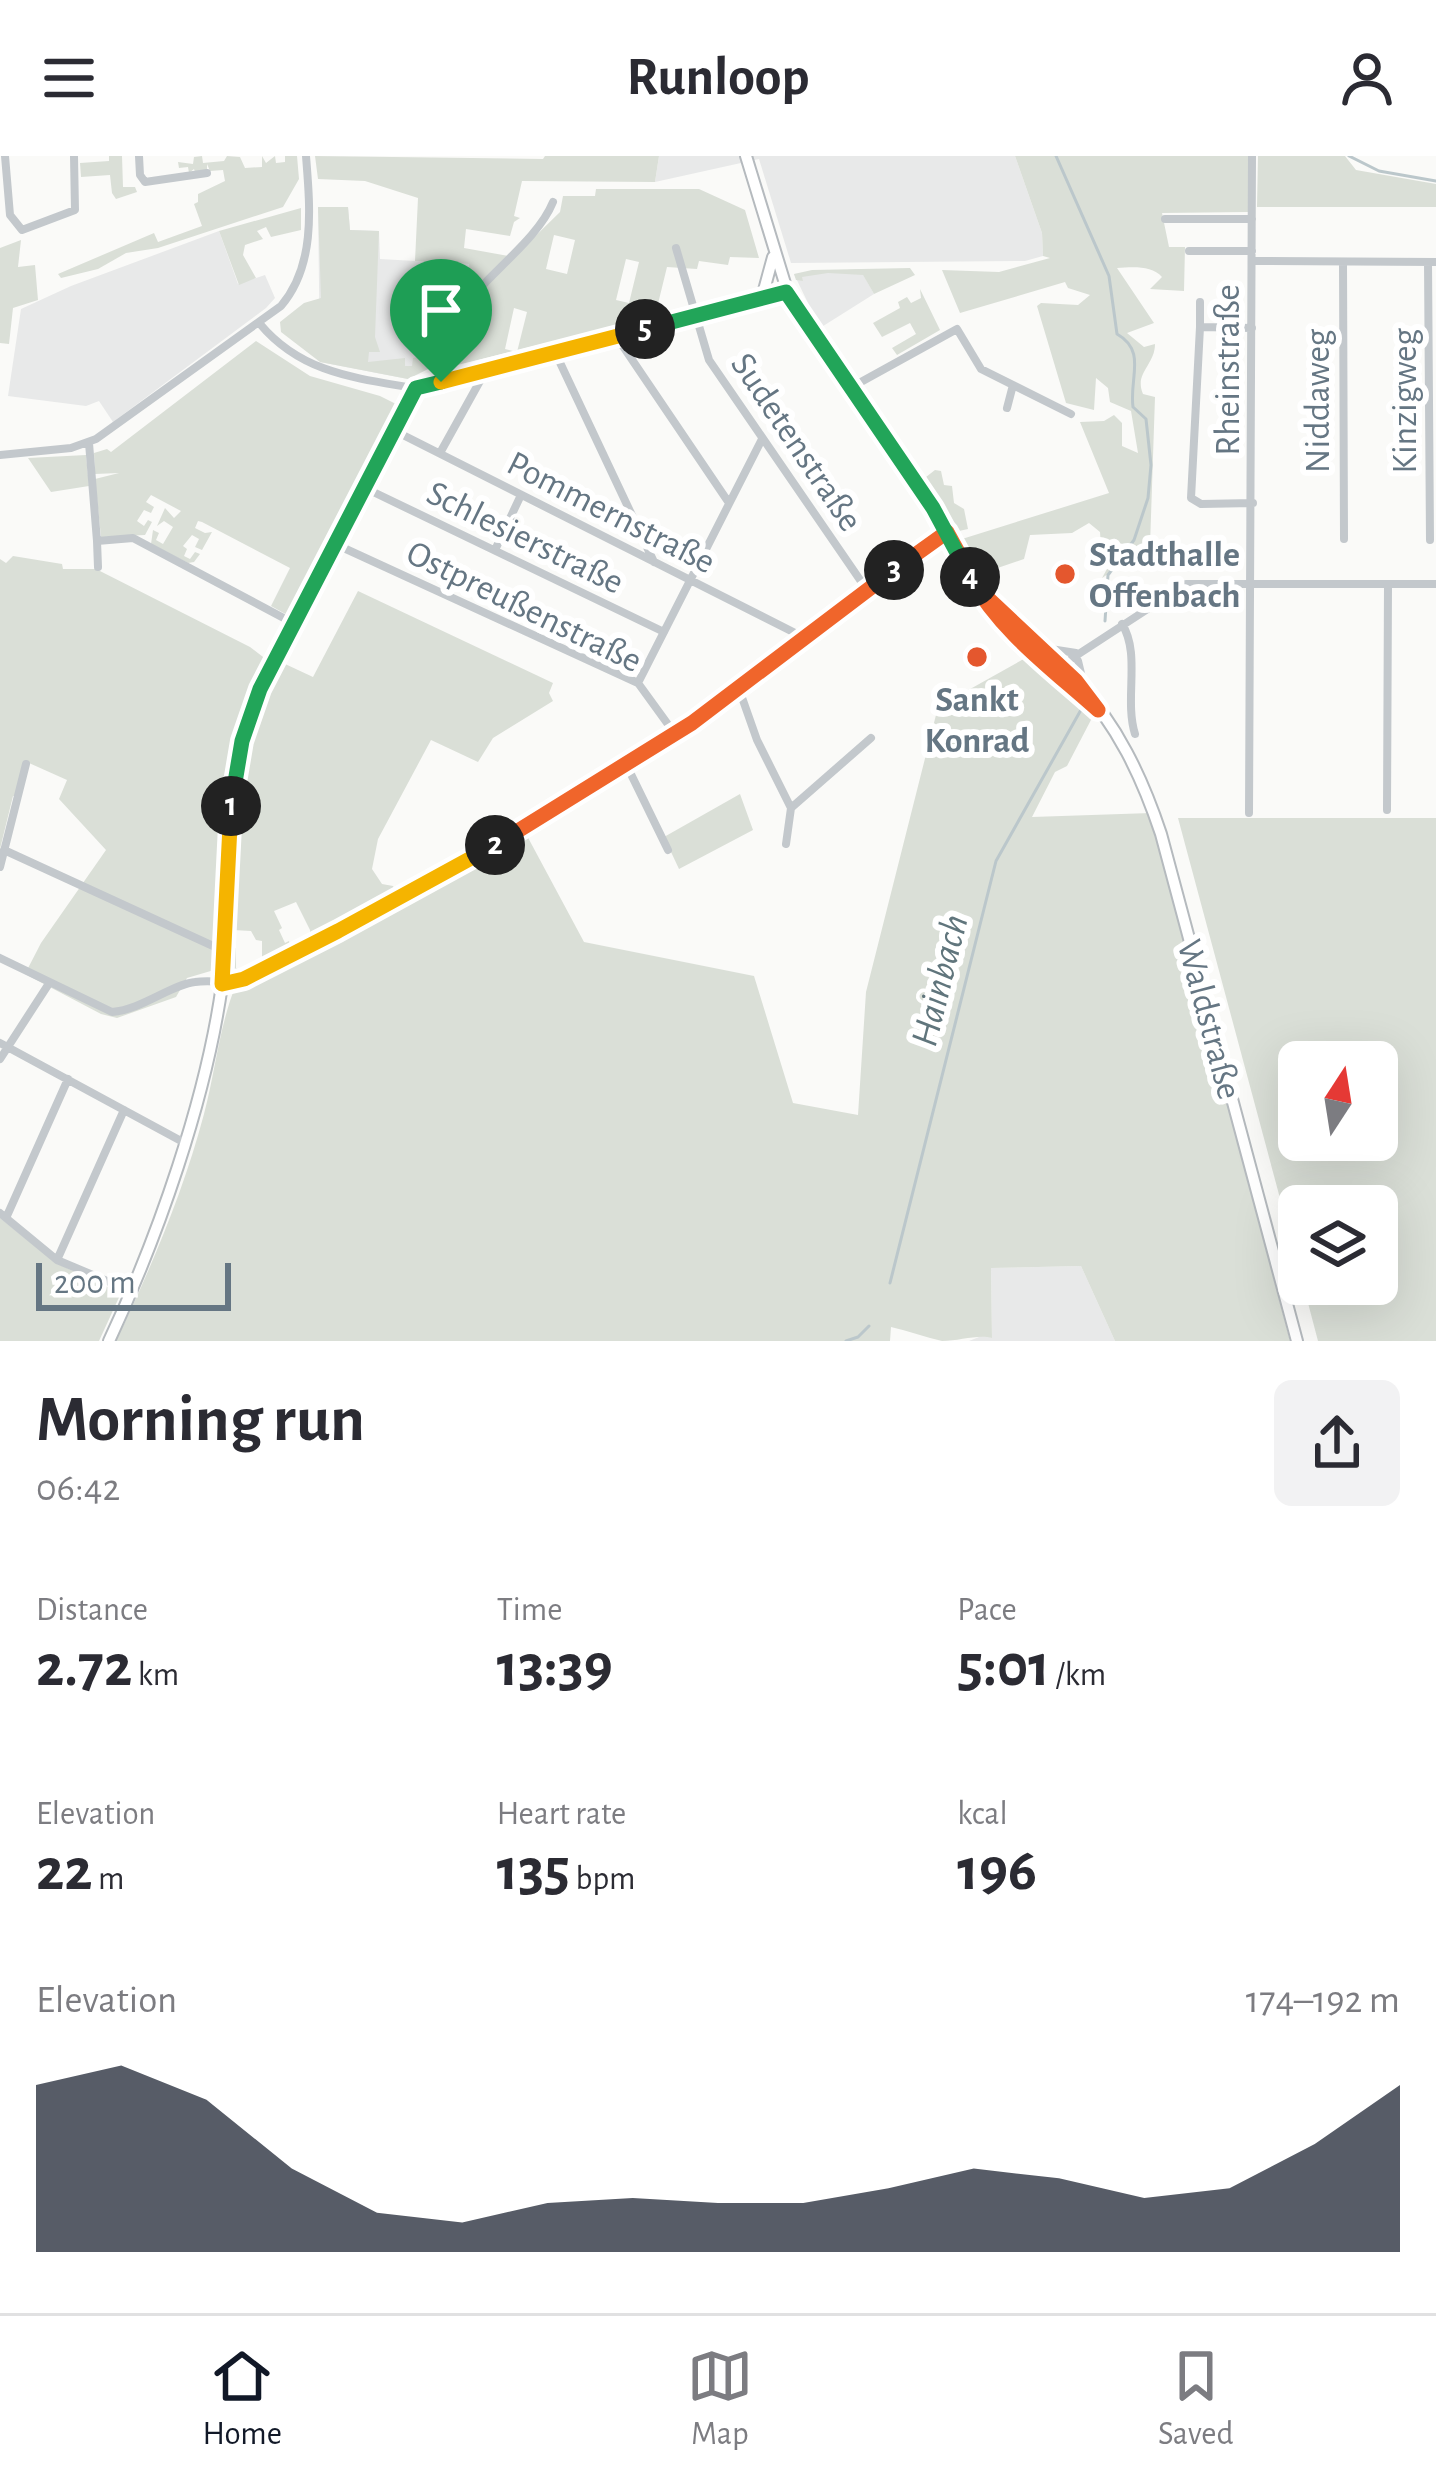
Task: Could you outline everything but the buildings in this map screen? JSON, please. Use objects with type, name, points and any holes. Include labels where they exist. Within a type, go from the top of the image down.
[{"type":"main road","name":"Waldstraße","points":[[746,156],[786,292],[947,532],[992,615],[1087,693],[1138,770],[1161,834],[1297,1341]]},
{"type":"main road","points":[[764,290],[773,254]]},
{"type":"main road","points":[[750,301],[764,290],[776,287],[786,292]]},
{"type":"main road","points":[[110,1341],[183,1142],[222,984],[230,818],[236,766],[254,704],[416,388],[786,292]]},
{"type":"main road","name":"Waldstraße","points":[[975,584],[1098,710]]},
{"type":"street","points":[[5,156],[10,215],[22,230],[75,210],[74,156]]},
{"type":"street","points":[[139,156],[140,175],[146,182],[208,172]]},
{"type":"street","points":[[0,455],[89,443],[260,324],[287,300],[306,257],[306,156]]},
{"type":"street","name":"Rheinstraße","points":[[1249,813],[1252,156]]},
{"type":"street","points":[[441,382],[438,355],[451,331],[481,287],[547,218],[554,202]]},
{"type":"street","points":[[1166,219],[1252,219]]},
{"type":"street","name":"Sudetenstraße","points":[[676,248],[709,360],[867,590]]},
{"type":"street","points":[[1189,251],[1343,262],[1432,262]]},
{"type":"street","name":"Niddaweg","points":[[1343,262],[1343,539]]},
{"type":"street","name":"Kinzigweg","points":[[1430,540],[1432,262]]},
{"type":"street","points":[[1200,302],[1191,498],[1201,504],[1253,503]]},
{"type":"street","points":[[260,324],[290,352],[318,369],[416,388]]},
{"type":"street","points":[[1201,327],[1252,328]]},
{"type":"street","points":[[850,388],[957,328],[978,367],[1071,414]]},
{"type":"street","points":[[616,336],[729,502]]},
{"type":"street","points":[[556,352],[655,562]]},
{"type":"street","points":[[440,454],[486,370]]},
{"type":"street","points":[[1007,408],[1013,385]]},
{"type":"street","name":"Pommernstraße","points":[[395,431],[805,638]]},
{"type":"street","points":[[638,683],[763,439]]},
{"type":"street","points":[[89,443],[98,567]]},
{"type":"street","name":"Schlesierstraße","points":[[365,488],[664,632]]},
{"type":"street","points":[[495,550],[521,495]]},
{"type":"street","points":[[0,958],[102,1010],[116,1012],[192,982],[222,984],[244,979],[421,889],[675,734],[947,532]]},
{"type":"street","points":[[97,541],[134,538],[293,623]]},
{"type":"street","name":"Ostpreußenstraße","points":[[335,544],[638,683],[675,734]]},
{"type":"street","points":[[1387,810],[1388,584]]},
{"type":"street","points":[[1059,672],[1069,660],[1183,585],[1436,584]]},
{"type":"street","points":[[1122,623],[1130,639],[1130,715],[1135,734]]},
{"type":"street","points":[[1039,647],[1065,653],[1083,651]]},
{"type":"street","points":[[1059,672],[1078,661],[1083,651]]},
{"type":"street","points":[[1078,661],[1087,693]]},
{"type":"street","points":[[739,689],[757,740],[791,808],[785,844]]},
{"type":"street","points":[[791,808],[871,738]]},
{"type":"street","points":[[0,868],[26,764]]},
{"type":"street","points":[[626,764],[668,850]]},
{"type":"street","points":[[4,850],[224,951]]},
{"type":"street","points":[[0,1059],[4,1045],[49,984]]},
{"type":"street","points":[[4,1045],[183,1142]]},
{"type":"street","points":[[68,1079],[3,1215],[57,1260],[132,1291]]},
{"type":"street","points":[[57,1260],[124,1110]]},
{"type":"shaded area","points":[[109,156],[122,156],[123,187],[135,187],[137,192],[116,199],[110,175],[81,177],[80,163],[109,161]]},
{"type":"shaded area","points":[[202,156],[203,163],[240,157],[245,168],[262,167],[262,156],[266,163],[275,156],[276,163],[285,162],[285,156],[297,156],[299,179],[283,207],[158,248],[126,253],[98,269],[61,278],[58,274],[154,233],[158,242],[202,226],[194,204],[198,194],[225,181],[223,170],[210,171],[207,164],[207,171],[189,173],[178,162],[193,164],[194,157]]},
{"type":"shaded area","points":[[315,156],[659,156],[655,182],[522,181],[514,216],[520,218],[510,236],[466,229],[464,248],[514,257],[560,212],[563,196],[595,196],[596,189],[699,189],[745,210],[759,258],[730,257],[728,265],[699,261],[697,269],[667,267],[655,316],[517,350],[527,312],[514,308],[505,349],[513,351],[445,368],[441,361],[470,309],[469,264],[415,261],[418,198],[365,181],[318,179]],"holes":[[[554,235],[575,240],[567,274],[546,269]],[[626,259],[639,262],[629,303],[616,300]]]},
{"type":"shaded area","points":[[659,156],[1015,156],[1042,233],[1043,256],[1025,261],[791,263],[759,159],[655,182]]},
{"type":"shaded area","points":[[1015,156],[1248,156],[1248,212],[1162,213],[1169,247],[1185,247],[1184,291],[1150,289],[1162,277],[1153,270],[1117,268],[1154,323],[1127,333],[1144,347],[1155,344],[1141,380],[1143,394],[1155,397],[1150,546],[1102,578],[1113,558],[1102,561],[1100,532],[1089,523],[1072,533],[1030,535],[1024,559],[980,574],[962,539],[1109,493],[1080,422],[1104,421],[1114,415],[1122,423],[1122,446],[1138,453],[1131,411],[1110,402],[1108,388],[1096,378],[1094,410],[1066,403],[1037,306],[1078,305],[1090,295],[1068,288],[1065,282],[960,313],[942,270],[999,272],[1050,258],[1043,256],[1042,233]]},
{"type":"shaded area","points":[[1258,156],[1345,156],[1356,170],[1436,184],[1436,207],[1257,207]]},
{"type":"shaded area","points":[[318,207],[348,207],[350,230],[379,231],[380,259],[469,264],[469,293],[442,332],[430,368],[408,379],[320,362]]},
{"type":"shaded area","points":[[318,207],[348,207],[350,230],[379,231],[375,337],[380,352],[369,352],[368,362],[405,358],[405,366],[412,366],[413,358],[431,354],[430,368],[408,379],[320,362],[281,332],[280,322],[304,303],[321,298]]},
{"type":"shaded area","points":[[301,208],[301,230],[271,237],[266,227],[257,231],[263,239],[245,245],[243,255],[256,278],[239,285],[219,231]]},
{"type":"shaded area","points":[[219,231],[238,284],[265,275],[275,298],[266,308],[113,422],[99,401],[86,406],[8,396],[21,309]]},
{"type":"shaded area","points":[[21,240],[18,267],[35,265],[38,300],[13,308],[9,344],[0,343],[0,248]]},
{"type":"shaded area","points":[[910,268],[915,275],[874,294],[863,275],[828,273],[802,277],[803,281],[794,274],[812,270]]},
{"type":"shaded area","points":[[860,269],[874,294],[820,328],[794,274]]},
{"type":"shaded area","points":[[920,289],[940,330],[897,355],[892,348],[916,334],[910,323],[882,337],[873,323],[900,308],[898,302],[907,297],[911,303],[921,298]]},
{"type":"shaded area","points":[[256,341],[310,376],[398,405],[289,616],[271,606],[290,568],[202,522],[195,528],[212,532],[202,550],[195,547],[199,539],[192,535],[183,546],[187,549],[184,556],[190,559],[195,552],[200,554],[194,562],[151,544],[153,530],[163,544],[173,527],[164,521],[157,526],[165,508],[174,518],[181,511],[151,495],[146,502],[154,507],[151,513],[144,510],[137,521],[144,526],[152,522],[145,535],[101,537],[95,479],[119,473],[95,474],[94,453],[111,452]]},
{"type":"shaded area","points":[[86,455],[89,486],[51,492],[28,458]]},
{"type":"shaded area","points":[[941,471],[944,485],[952,486],[954,503],[964,509],[968,529],[959,531],[926,477]]},
{"type":"shaded area","points":[[13,556],[62,564],[63,569],[96,569],[267,660],[228,775],[219,849],[214,970],[187,978],[176,997],[117,1018],[25,974],[106,850],[59,799],[67,780],[29,763],[13,796],[0,849],[0,559],[6,563]]},
{"type":"shaded area","points":[[358,591],[553,683],[549,693],[553,701],[493,738],[478,762],[431,740],[378,839],[372,869],[398,895],[310,942],[310,930],[296,902],[274,911],[291,951],[236,979],[230,976],[230,948],[236,948],[236,968],[245,970],[267,962],[262,958],[262,941],[251,931],[233,930],[239,790],[254,717],[266,687],[283,663],[313,677]]},
{"type":"shaded area","points":[[1029,656],[1092,718],[1067,766],[1055,772],[1032,817],[1151,813],[1290,1341],[1115,1341],[1081,1266],[991,1268],[992,1338],[942,1341],[891,1327],[890,1341],[116,1341],[186,1173],[235,987],[453,877],[525,832],[584,942],[754,976],[793,1103],[858,1115],[866,992],[938,707]]},
{"type":"shaded area","points":[[740,794],[753,830],[679,869],[664,837]]},
{"type":"shaded area","points":[[1178,818],[1436,818],[1436,1341],[1318,1341],[1309,1305],[1398,1305],[1398,1185],[1278,1185],[1278,1191]]},
{"type":"shaded area","points":[[0,1218],[56,1263],[121,1293],[99,1341],[0,1341]]},
{"type":"shaded area","points":[[1081,1266],[1115,1341],[969,1341],[984,1335],[992,1338],[991,1268]]},
{"type":"waterway","name":"Hainbach","points":[[1056,156],[1109,276],[1117,334],[1132,348],[1133,407],[1146,419],[1151,465],[1148,498],[1134,540],[1108,575],[1105,621]]},
{"type":"waterway","points":[[1349,156],[1379,171],[1436,181]]},
{"type":"waterway","name":"Hainbach","points":[[890,1283],[996,861],[1082,708]]},
{"type":"waterway","points":[[846,1341],[869,1326]]},
{"type":"place","name":"Stadthalle Offenbach","points":[[1065,574]]},
{"type":"place","name":"Sankt Konrad","points":[[977,657]]},
{"type":"route","points":[[441,382],[416,388],[254,704],[232,794],[222,984],[244,979],[421,889],[655,747],[739,689],[866,591],[947,532],[979,590],[1076,681],[1098,710],[992,615],[984,603],[975,584],[965,568],[955,548],[940,519],[933,508],[786,292],[441,382]]}]
